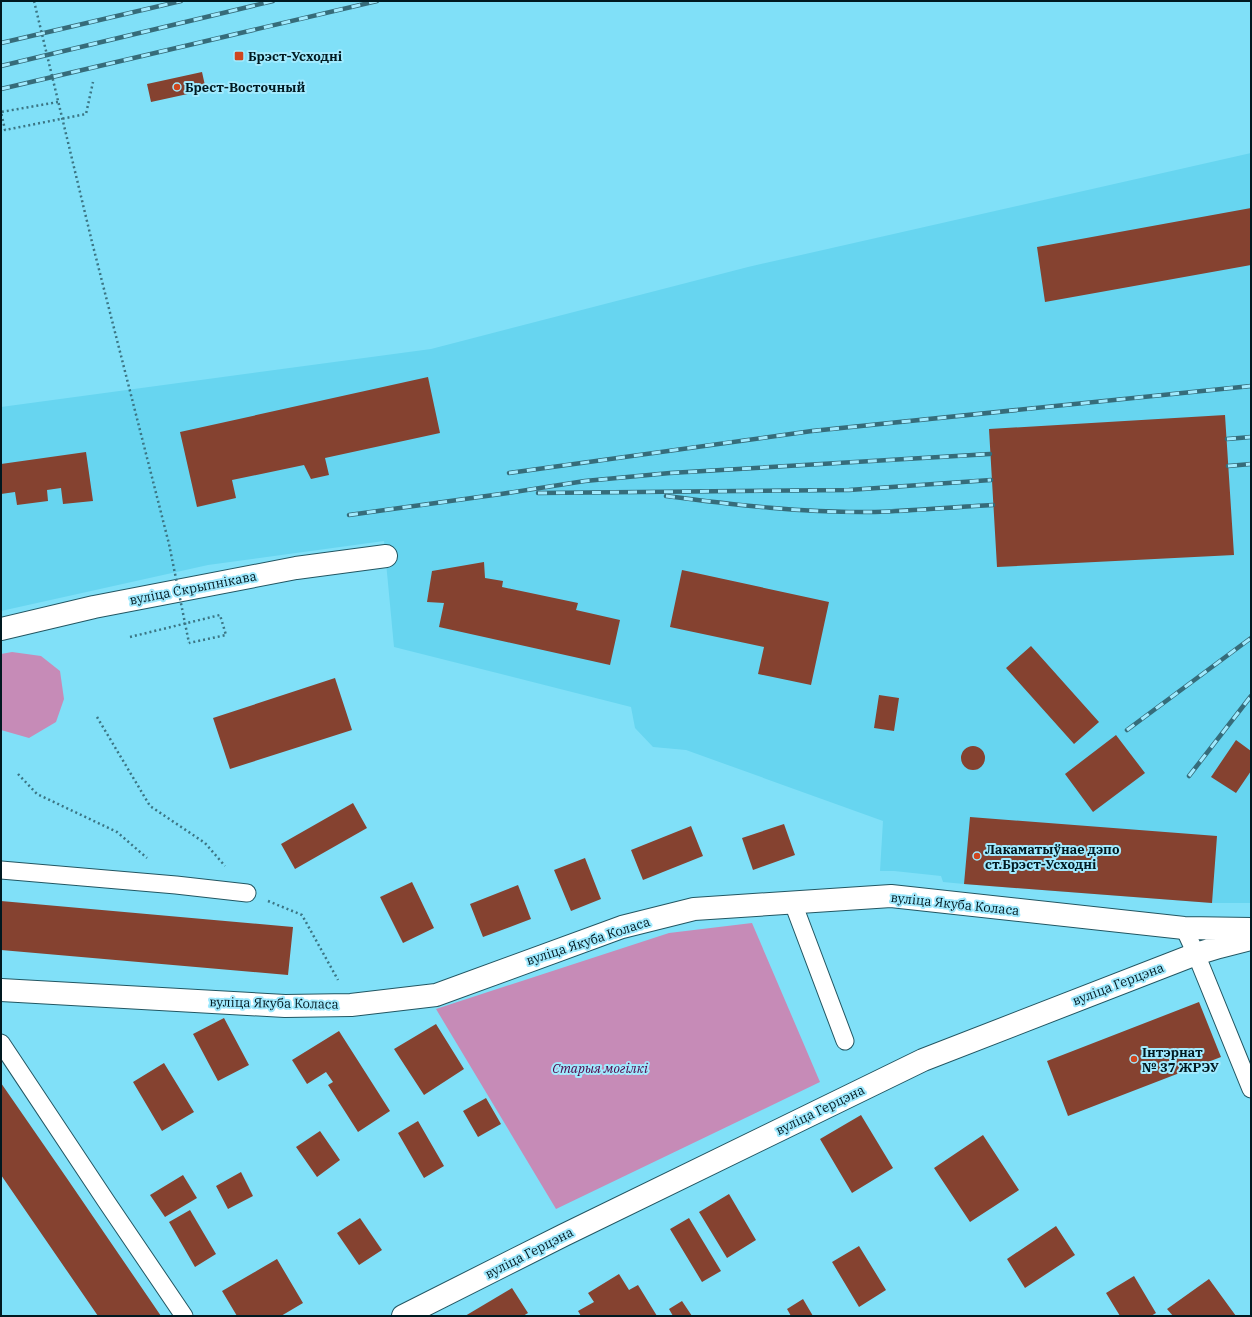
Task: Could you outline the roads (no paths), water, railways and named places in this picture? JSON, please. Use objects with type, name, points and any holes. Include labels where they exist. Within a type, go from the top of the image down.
[{"type":"street","name":"вуліца Скрыпнікава","points":[[1,629],[94,607],[296,568],[386,556]]},
{"type":"street","name":"вуліца Якуба Коласа","points":[[1,990],[285,1006],[351,1005],[436,995],[622,927],[694,909],[891,896],[1184,928],[1251,929]]},
{"type":"street","name":"вуліца Герцэна","points":[[403,1316],[564,1235],[923,1060],[1196,954],[1219,946],[1251,939]]},
{"type":"lane","points":[[1,870],[176,884],[247,893]]},
{"type":"lane","points":[[794,903],[845,1041]]},
{"type":"lane","points":[[1184,928],[1251,1089]]},
{"type":"lane","points":[[1,1043],[184,1316]]},
{"type":"railway","points":[[1,43],[181,1]]},
{"type":"railway","points":[[1,66],[273,1]]},
{"type":"railway","points":[[1,89],[377,1]]},
{"type":"railway","points":[[509,473],[812,431],[1251,386]]},
{"type":"railway","points":[[1227,439],[1251,437]]},
{"type":"railway","points":[[349,515],[585,481],[670,473],[990,454]]},
{"type":"railway","points":[[1228,466],[1251,464]]},
{"type":"railway","points":[[538,493],[849,490],[991,480]]},
{"type":"railway","points":[[666,496],[770,508],[849,512],[875,512],[993,505]]},
{"type":"railway","points":[[1127,730],[1251,638]]},
{"type":"railway","points":[[1189,776],[1251,696]]},
{"type":"place","name":"Брэст-Усходні","points":[[239,56]]},
{"type":"place","name":"Брест-Восточный","points":[[177,87]]},
{"type":"place","name":"Лакаматыўнае дэпо ст.Брэст-Усходні","points":[[977,856]]},
{"type":"place","name":"Інтэрнат № 37 ЖРЭУ","points":[[1134,1059]]},
{"type":"park label","name":"Старыя могілкі","points":[[600,1068]]}]
